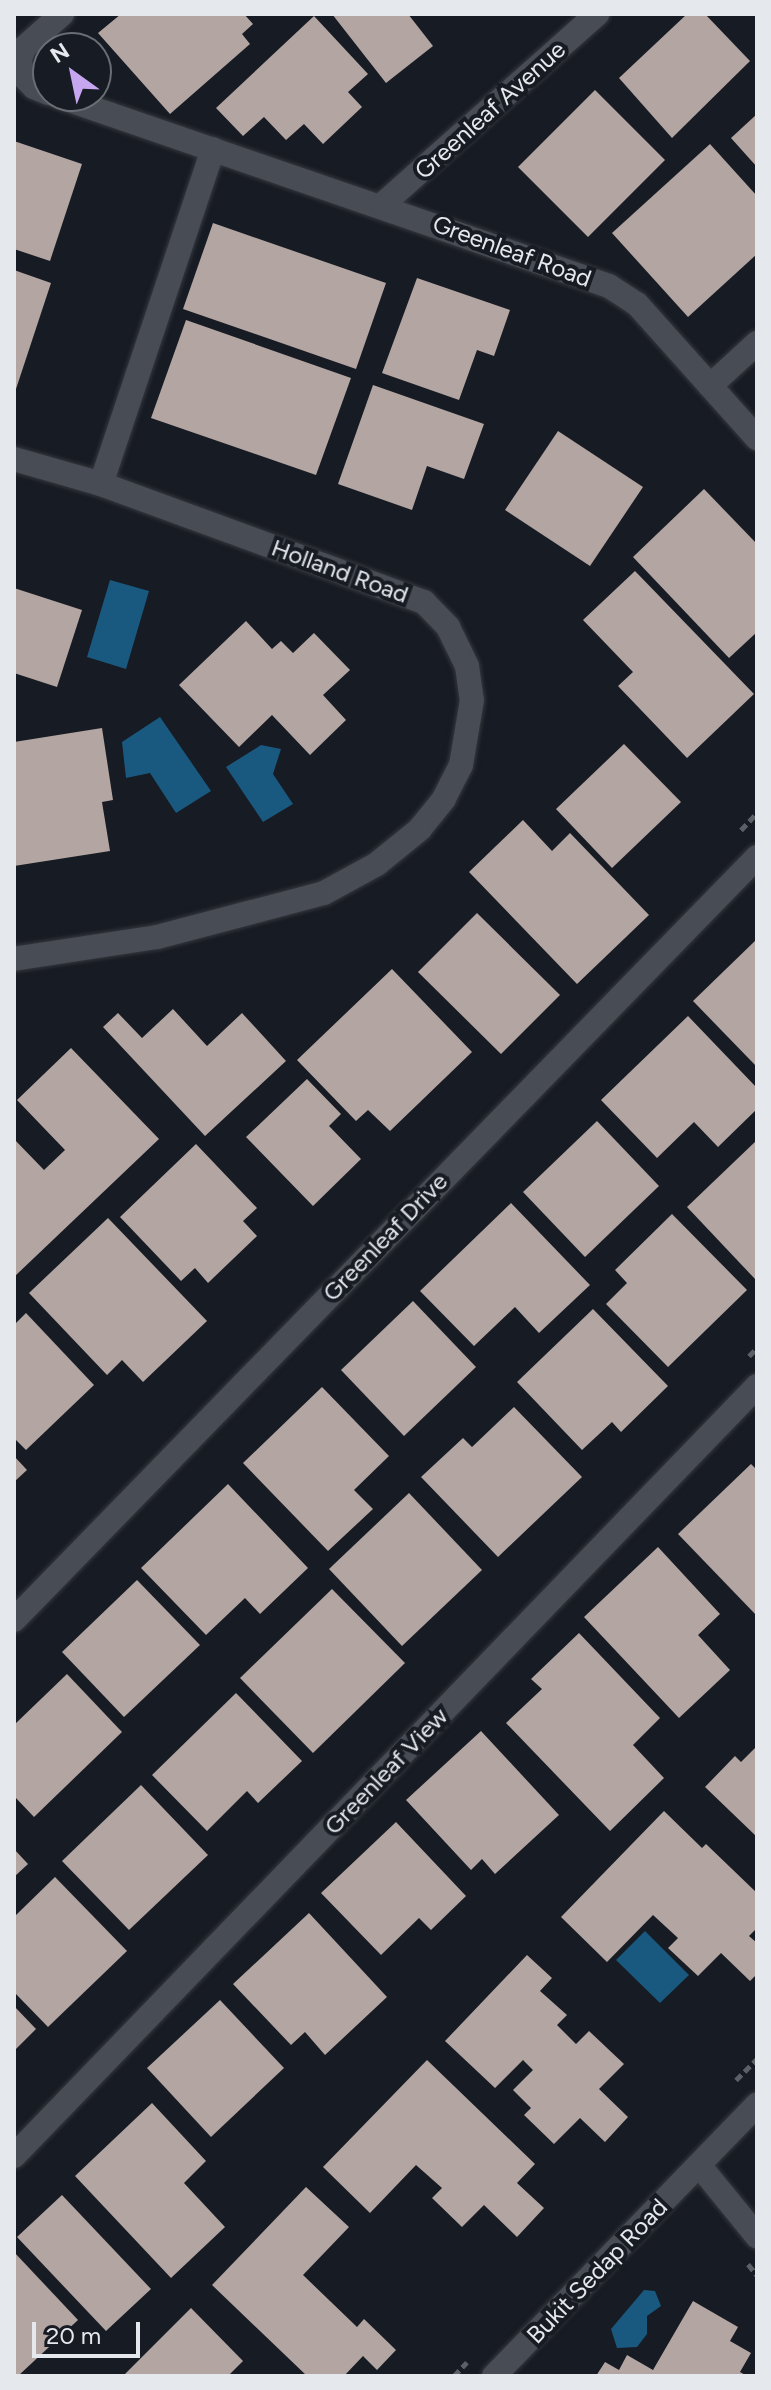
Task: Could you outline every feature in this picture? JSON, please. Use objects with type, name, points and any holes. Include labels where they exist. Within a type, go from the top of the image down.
[{"type":"street","points":[[42,32],[62,14]]},
{"type":"street","name":"Greenleaf Avenue","points":[[382,205],[597,14]]},
{"type":"street","points":[[32,41],[24,48],[20,60],[22,75],[32,85]]},
{"type":"street","name":"Greenleaf Road","points":[[104,112],[382,205],[609,286],[637,304],[757,438]]},
{"type":"street","points":[[101,484],[213,149]]},
{"type":"street","points":[[710,386],[757,343]]},
{"type":"street","name":"Holland Road","points":[[14,459],[101,484],[424,602],[448,627],[467,666],[472,700],[469,733],[461,765],[444,799],[420,829],[377,864],[324,893],[157,937],[14,959]]},
{"type":"street","name":"Greenleaf Drive","points":[[14,1620],[757,857]]},
{"type":"street","name":"Greenleaf View","points":[[14,2156],[757,1386]]},
{"type":"street","name":"Bukit Sedap Road","points":[[494,2376],[757,2105]]},
{"type":"street","points":[[699,2165],[757,2236]]},
{"type":"water","points":[[110,580],[149,591],[126,669],[87,657]]},
{"type":"water","points":[[160,717],[211,791],[176,813],[150,773],[126,778],[122,742]]},
{"type":"water","points":[[261,745],[281,749],[273,774],[293,804],[263,822],[226,767]]},
{"type":"water","points":[[645,1931],[689,1975],[660,2003],[616,1960]]},
{"type":"water","points":[[644,2290],[655,2291],[661,2306],[647,2316],[647,2334],[637,2347],[617,2348],[611,2329]]},
{"type":"building","points":[[121,14],[244,14],[253,24],[242,34],[250,44],[170,114],[112,49],[112,32],[99,32]]},
{"type":"building","points":[[332,14],[408,14],[433,46],[386,83]]},
{"type":"building","points":[[687,14],[705,14],[750,61],[672,138],[619,78]]},
{"type":"building","points":[[314,16],[368,74],[348,92],[362,107],[323,144],[304,124],[286,140],[264,117],[243,136],[216,108]]},
{"type":"building","points":[[595,90],[665,160],[588,237],[518,167]]},
{"type":"building","points":[[757,114],[757,167],[731,138]]},
{"type":"building","points":[[14,141],[82,164],[50,261],[14,249]]},
{"type":"building","points":[[710,144],[757,196],[757,254],[688,317],[612,233]]},
{"type":"building","points":[[213,223],[386,283],[356,369],[183,309]]},
{"type":"building","points":[[14,270],[51,283],[15,392],[14,392]]},
{"type":"building","points":[[417,278],[510,310],[494,356],[477,350],[459,400],[382,373]]},
{"type":"building","points":[[186,320],[351,378],[316,475],[151,418]]},
{"type":"building","points":[[373,385],[484,424],[464,479],[427,466],[412,510],[338,484]]},
{"type":"building","points":[[558,431],[643,487],[590,566],[505,510]]},
{"type":"building","points":[[704,489],[757,544],[757,632],[729,658],[633,557]]},
{"type":"building","points":[[635,571],[754,694],[687,758],[618,686],[633,672],[583,620]]},
{"type":"building","points":[[14,588],[82,610],[57,687],[14,673]]},
{"type":"building","points":[[246,621],[272,649],[281,641],[293,653],[314,633],[350,670],[323,695],[346,720],[310,755],[272,715],[239,747],[179,685]]},
{"type":"building","points":[[102,728],[113,800],[102,802],[110,851],[14,866],[14,742]]},
{"type":"building","points":[[624,744],[681,802],[612,868],[556,809]]},
{"type":"building","points":[[523,820],[552,851],[570,833],[649,915],[577,984],[469,872]]},
{"type":"building","points":[[477,913],[560,995],[501,1054],[418,972]]},
{"type":"building","points":[[757,939],[757,1067],[693,1001]]},
{"type":"building","points":[[392,969],[472,1052],[390,1131],[368,1110],[356,1121],[297,1060]]},
{"type":"building","points":[[173,1009],[207,1046],[242,1013],[286,1061],[205,1136],[103,1027],[118,1013],[142,1038]]},
{"type":"building","points":[[688,1016],[757,1088],[757,1109],[718,1147],[694,1122],[657,1158],[601,1100]]},
{"type":"building","points":[[71,1048],[159,1139],[14,1277],[14,1139],[44,1170],[65,1150],[17,1100]]},
{"type":"building","points":[[307,1079],[341,1114],[329,1126],[361,1159],[313,1206],[246,1137]]},
{"type":"building","points":[[597,1121],[659,1186],[585,1257],[523,1192]]},
{"type":"building","points":[[757,1140],[757,1277],[755,1279],[687,1207]]},
{"type":"building","points":[[196,1144],[257,1208],[243,1221],[257,1236],[208,1283],[195,1268],[181,1281],[120,1217]]},
{"type":"building","points":[[511,1203],[590,1285],[539,1333],[515,1307],[474,1346],[420,1291]]},
{"type":"building","points":[[672,1214],[747,1290],[668,1367],[606,1304],[627,1283],[615,1270]]},
{"type":"building","points":[[108,1218],[207,1321],[143,1382],[122,1360],[107,1375],[29,1293]]},
{"type":"building","points":[[413,1301],[476,1367],[404,1436],[341,1370]]},
{"type":"building","points":[[593,1309],[668,1386],[621,1432],[612,1422],[582,1450],[517,1382]]},
{"type":"building","points":[[26,1313],[94,1385],[26,1450],[14,1438],[14,1325]]},
{"type":"building","points":[[322,1387],[389,1456],[354,1490],[373,1509],[328,1551],[243,1463]]},
{"type":"building","points":[[514,1407],[582,1477],[498,1557],[421,1477],[463,1438],[472,1447]]},
{"type":"building","points":[[14,1456],[27,1470],[14,1482]]},
{"type":"building","points":[[751,1464],[757,1470],[757,1616],[678,1534]]},
{"type":"building","points":[[228,1484],[308,1568],[260,1614],[245,1598],[206,1635],[141,1568]]},
{"type":"building","points":[[409,1493],[482,1570],[402,1646],[329,1569]]},
{"type":"building","points":[[658,1547],[720,1614],[698,1635],[730,1670],[679,1718],[584,1617]]},
{"type":"building","points":[[137,1580],[200,1645],[124,1717],[62,1652]]},
{"type":"building","points":[[332,1589],[405,1663],[313,1753],[240,1678]]},
{"type":"building","points":[[579,1633],[660,1718],[633,1745],[664,1778],[610,1831],[506,1723],[542,1689],[531,1679]]},
{"type":"building","points":[[67,1674],[122,1732],[34,1817],[14,1796],[14,1725]]},
{"type":"building","points":[[236,1693],[302,1761],[258,1803],[247,1791],[207,1831],[152,1775]]},
{"type":"building","points":[[481,1731],[559,1815],[495,1874],[482,1859],[471,1870],[406,1800]]},
{"type":"building","points":[[757,1746],[757,1837],[705,1787],[735,1756],[741,1762]]},
{"type":"building","points":[[141,1785],[208,1855],[129,1930],[62,1861]]},
{"type":"building","points":[[664,1811],[702,1848],[706,1844],[757,1893],[757,1928],[749,1936],[757,1943],[757,1974],[750,1981],[721,1953],[698,1976],[668,1948],[678,1938],[653,1915],[607,1962],[561,1917]]},
{"type":"building","points":[[396,1822],[466,1896],[431,1930],[419,1918],[381,1955],[321,1893]]},
{"type":"building","points":[[14,1849],[28,1864],[14,1877]]},
{"type":"building","points":[[55,1877],[127,1951],[48,2027],[14,1992],[14,1917]]},
{"type":"building","points":[[309,1913],[387,1997],[325,2055],[305,2032],[291,2045],[233,1984]]},
{"type":"building","points":[[527,1955],[552,1978],[540,1991],[567,2015],[557,2025],[576,2044],[589,2031],[624,2064],[599,2089],[628,2117],[605,2142],[580,2118],[554,2144],[524,2115],[531,2108],[513,2090],[533,2070],[523,2060],[495,2088],[445,2041]]},
{"type":"building","points":[[220,2000],[284,2068],[211,2137],[147,2068]]},
{"type":"building","points":[[14,2006],[36,2029],[14,2051]]},
{"type":"building","points":[[427,2060],[535,2164],[517,2183],[544,2208],[517,2237],[484,2205],[462,2227],[432,2198],[442,2188],[416,2165],[370,2213],[323,2167]]},
{"type":"building","points":[[152,2103],[206,2161],[184,2183],[225,2227],[171,2278],[75,2176]]},
{"type":"building","points":[[306,2187],[349,2227],[303,2275],[357,2327],[364,2319],[396,2350],[377,2370],[363,2356],[344,2376],[307,2376],[212,2285]]},
{"type":"building","points":[[62,2195],[151,2289],[106,2331],[17,2237]]},
{"type":"building","points":[[14,2252],[78,2320],[18,2376],[14,2376]]},
{"type":"building","points":[[693,2301],[738,2327],[730,2341],[751,2353],[740,2372],[747,2376],[596,2376],[605,2362],[619,2370],[627,2355],[653,2370]]},
{"type":"building","points":[[191,2308],[243,2361],[228,2376],[123,2376]]}]
